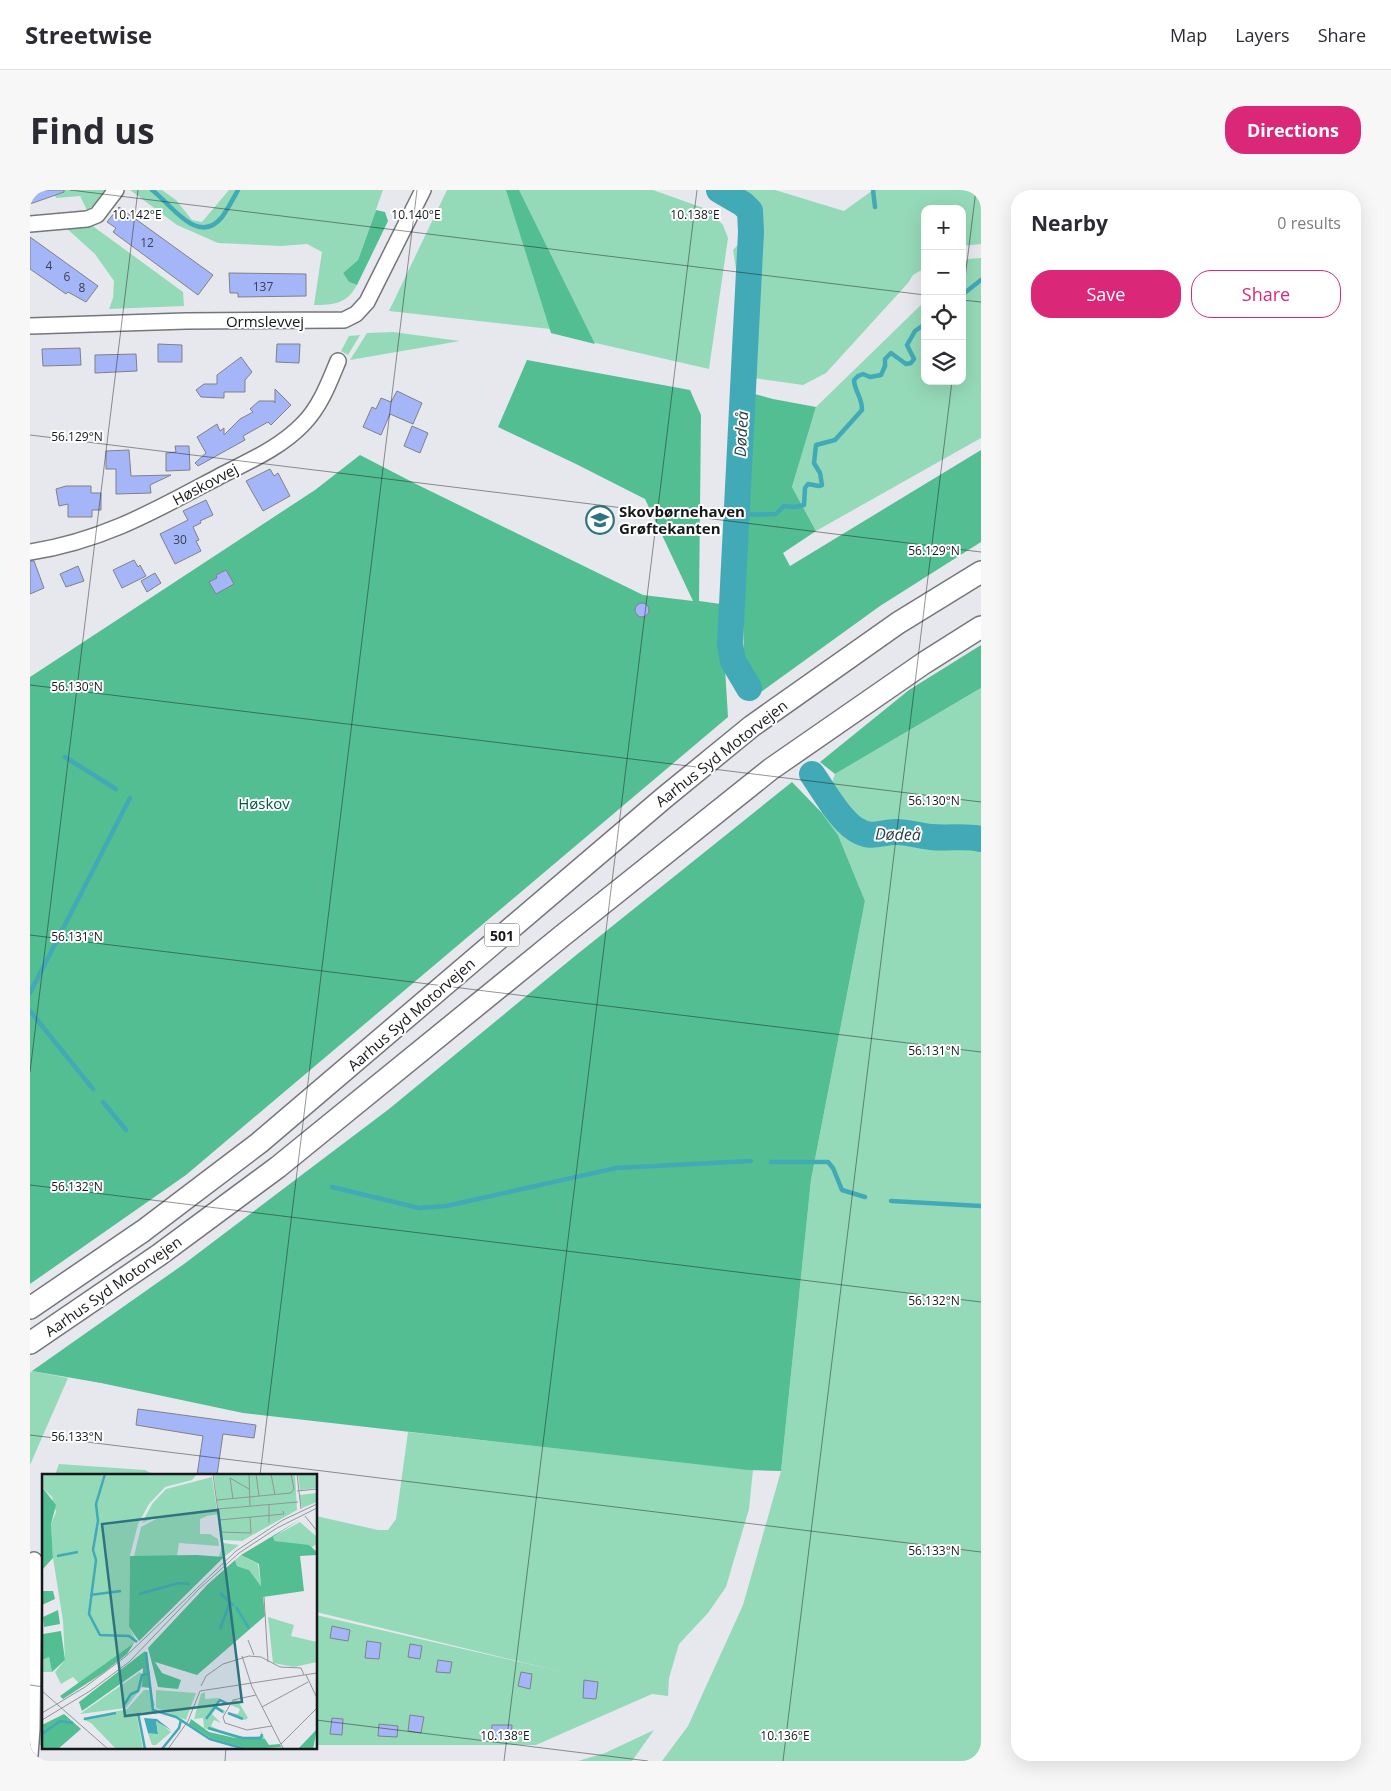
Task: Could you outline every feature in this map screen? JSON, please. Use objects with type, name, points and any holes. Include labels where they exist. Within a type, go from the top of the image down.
[{"type":"highway","name":"Aarhus Syd Motorvejen","points":[[30,1308],[143,1230],[259,1144],[657,803],[752,726],[898,623],[981,572]]},
{"type":"highway","name":"Aarhus Syd Motorvejen","points":[[30,1343],[159,1255],[278,1167],[569,930],[771,769],[981,626]]},
{"type":"street","points":[[30,224],[87,219],[97,215],[116,190]]},
{"type":"street","name":"Ormslevvej","points":[[30,326],[186,321],[344,320],[356,314],[367,302],[423,190]]},
{"type":"street","name":"Høskovvej","points":[[30,552],[51,549],[98,536],[144,517],[274,447],[304,423],[316,407],[326,390],[338,361]]},
{"type":"street","points":[[30,1755],[32,1575],[34,1560]]},
{"type":"green space","points":[[53,190],[107,190],[98,203],[87,210],[80,196],[56,198]]},
{"type":"green space","points":[[130,190],[162,190],[176,200],[192,220],[202,222],[229,190],[383,190],[358,260],[343,273],[349,282],[357,285],[344,300],[327,305],[314,305],[322,252],[307,244],[281,246],[218,243],[177,225]]},
{"type":"green space","points":[[447,190],[653,190],[709,210],[723,225],[728,238],[709,369],[552,333],[550,329],[389,311]]},
{"type":"green space","points":[[506,190],[519,190],[595,344],[551,333]]},
{"type":"green space","points":[[735,190],[775,190],[844,211],[873,190],[981,190],[981,244],[966,246],[966,205],[921,205],[921,270],[913,275],[908,283],[826,373],[803,385],[753,378],[733,250],[758,224]]},
{"type":"green space","points":[[376,210],[385,212],[388,221],[357,285],[349,282],[343,273],[358,260]]},
{"type":"green space","points":[[90,224],[183,292],[184,306],[109,309],[113,298],[114,281],[95,254],[65,227]]},
{"type":"green space","points":[[981,258],[981,438],[816,531],[792,487],[816,407],[921,305],[921,385],[966,385],[966,261]]},
{"type":"green space","points":[[393,332],[460,341],[350,360],[367,333]]},
{"type":"green space","points":[[360,335],[348,355],[341,351],[349,336]]},
{"type":"green space","name":"Høskov","points":[[527,360],[690,390],[701,415],[699,601],[721,604],[728,717],[186,1175],[30,1284],[30,677],[315,490],[360,455],[643,595],[693,601],[645,499],[498,427]]},
{"type":"green space","points":[[751,393],[816,407],[792,487],[816,531],[783,553],[790,566],[981,450],[981,542],[880,606],[761,692],[744,671],[743,593]]},
{"type":"green space","points":[[981,645],[981,688],[835,774],[820,762],[909,690]]},
{"type":"green space","points":[[981,688],[981,1761],[662,1761],[688,1726],[743,1605],[781,1471],[811,1180],[865,901],[838,835],[821,812],[835,774]]},
{"type":"green space","points":[[792,782],[821,812],[838,835],[865,901],[811,1180],[781,1471],[748,1470],[243,1413],[101,1383],[32,1371],[184,1264],[389,1109],[575,956]]},
{"type":"green space","points":[[32,1371],[68,1378],[30,1465],[30,1373]]},
{"type":"green space","points":[[408,1432],[753,1470],[749,1509],[726,1587],[708,1613],[679,1644],[669,1678],[668,1696],[652,1694],[536,1745],[318,1745],[318,1615],[563,1672],[318,1612],[318,1516],[378,1530],[388,1530],[396,1519]]},
{"type":"green space","points":[[59,1464],[145,1470],[153,1474],[55,1474]]},
{"type":"green space","points":[[30,1723],[42,1723],[42,1745],[30,1745]]},
{"type":"green space","points":[[654,1730],[632,1761],[578,1761],[605,1753]]},
{"type":"building","points":[[30,190],[64,190],[64,192],[30,204]]},
{"type":"building","points":[[119,207],[213,275],[198,295],[113,232],[116,228],[107,222]]},
{"type":"building","points":[[30,237],[98,286],[86,302],[68,292],[66,294],[30,269]]},
{"type":"building","points":[[229,273],[306,274],[306,296],[238,297],[238,293],[230,293]]},
{"type":"building","points":[[158,344],[182,345],[182,362],[158,362]]},
{"type":"building","points":[[277,344],[300,344],[299,363],[276,362]]},
{"type":"building","points":[[80,348],[81,365],[43,366],[42,349]]},
{"type":"building","points":[[136,354],[137,371],[95,373],[95,355]]},
{"type":"building","points":[[241,357],[252,372],[245,380],[245,392],[224,392],[224,398],[201,397],[196,390],[204,384],[217,384],[217,375]]},
{"type":"building","points":[[275,389],[291,405],[271,425],[268,422],[243,436],[245,440],[198,466],[195,463],[206,453],[197,437],[217,424],[220,431],[224,428],[224,435],[240,419],[253,412],[250,409],[259,401],[274,401],[275,403]]},
{"type":"building","points":[[397,391],[422,403],[413,424],[390,414],[381,435],[363,427],[372,407],[376,409],[381,398],[391,402]]},
{"type":"building","points":[[412,426],[428,433],[420,453],[404,446]]},
{"type":"building","points":[[175,446],[189,446],[190,470],[166,471],[166,453],[176,452]]},
{"type":"building","points":[[129,450],[131,476],[171,475],[150,485],[151,493],[116,494],[116,469],[106,469],[106,451]]},
{"type":"building","points":[[270,469],[274,476],[278,473],[290,496],[263,511],[246,481]]},
{"type":"building","points":[[66,486],[91,486],[91,493],[101,493],[101,510],[92,510],[92,517],[68,517],[68,504],[59,506],[56,489]]},
{"type":"building","points":[[206,500],[213,515],[200,521],[201,523],[193,527],[199,540],[196,541],[201,551],[175,564],[160,534],[188,520],[183,511]]},
{"type":"building","points":[[134,560],[138,567],[140,565],[146,576],[122,588],[113,570]]},
{"type":"building","points":[[30,561],[34,561],[44,588],[30,594]]},
{"type":"building","points":[[78,566],[84,581],[66,587],[60,574]]},
{"type":"building","points":[[226,570],[234,584],[216,594],[209,582],[217,578],[216,575]]},
{"type":"building","points":[[155,573],[161,583],[147,592],[141,581]]},
{"type":"building","points":[[639,603],[645,603],[649,610],[645,617],[639,617],[635,613],[635,607]]},
{"type":"building","points":[[138,1409],[256,1425],[254,1438],[223,1434],[217,1474],[197,1474],[203,1436],[136,1425]]},
{"type":"building","points":[[332,1626],[350,1630],[348,1641],[330,1638]]},
{"type":"building","points":[[367,1641],[381,1643],[379,1659],[365,1658]]},
{"type":"building","points":[[410,1644],[422,1646],[420,1659],[408,1657]]},
{"type":"building","points":[[438,1660],[452,1662],[450,1673],[436,1672]]},
{"type":"building","points":[[521,1672],[532,1674],[530,1689],[518,1686]]},
{"type":"building","points":[[584,1680],[598,1682],[596,1699],[583,1698]]},
{"type":"building","points":[[410,1715],[424,1717],[421,1733],[408,1731]]},
{"type":"building","points":[[332,1718],[343,1719],[342,1735],[330,1734]]},
{"type":"building","points":[[379,1724],[398,1726],[397,1737],[378,1736]]},
{"type":"building","points":[[492,1725],[512,1725],[511,1739],[491,1739]]},
{"type":"waterway","points":[[152,190],[185,220],[194,225],[204,227],[213,225],[222,217],[238,190]]},
{"type":"waterway","name":"Dødeå","points":[[719,190],[743,204],[750,211],[751,232],[730,644],[733,661],[749,688]]},
{"type":"waterway","points":[[873,190],[875,207]]},
{"type":"waterway","points":[[966,292],[981,280]]},
{"type":"waterway","points":[[736,515],[776,514],[784,506],[795,507],[804,505],[805,488],[808,484],[822,485],[820,473],[814,463],[816,445],[835,440],[862,410],[854,380],[863,374],[870,377],[881,375],[885,366],[885,359],[891,353],[906,364],[911,363],[914,359],[907,345],[915,331],[921,327]]},
{"type":"waterway","points":[[65,757],[116,789]]},
{"type":"waterway","name":"Dødeå","points":[[812,774],[843,818],[855,829],[866,834],[876,835],[900,832],[931,837],[981,839]]},
{"type":"waterway","points":[[30,993],[130,798]]},
{"type":"waterway","points":[[30,1011],[93,1089]]},
{"type":"waterway","points":[[103,1102],[126,1130]]},
{"type":"waterway","points":[[332,1187],[419,1208],[446,1206],[616,1168],[751,1161]]},
{"type":"waterway","points":[[771,1162],[828,1162],[833,1168],[842,1190],[865,1197]]},
{"type":"waterway","points":[[891,1201],[981,1206]]},
{"type":"place","name":"Skovbørnehaven Grøftekanten","points":[[600,520]]}]
